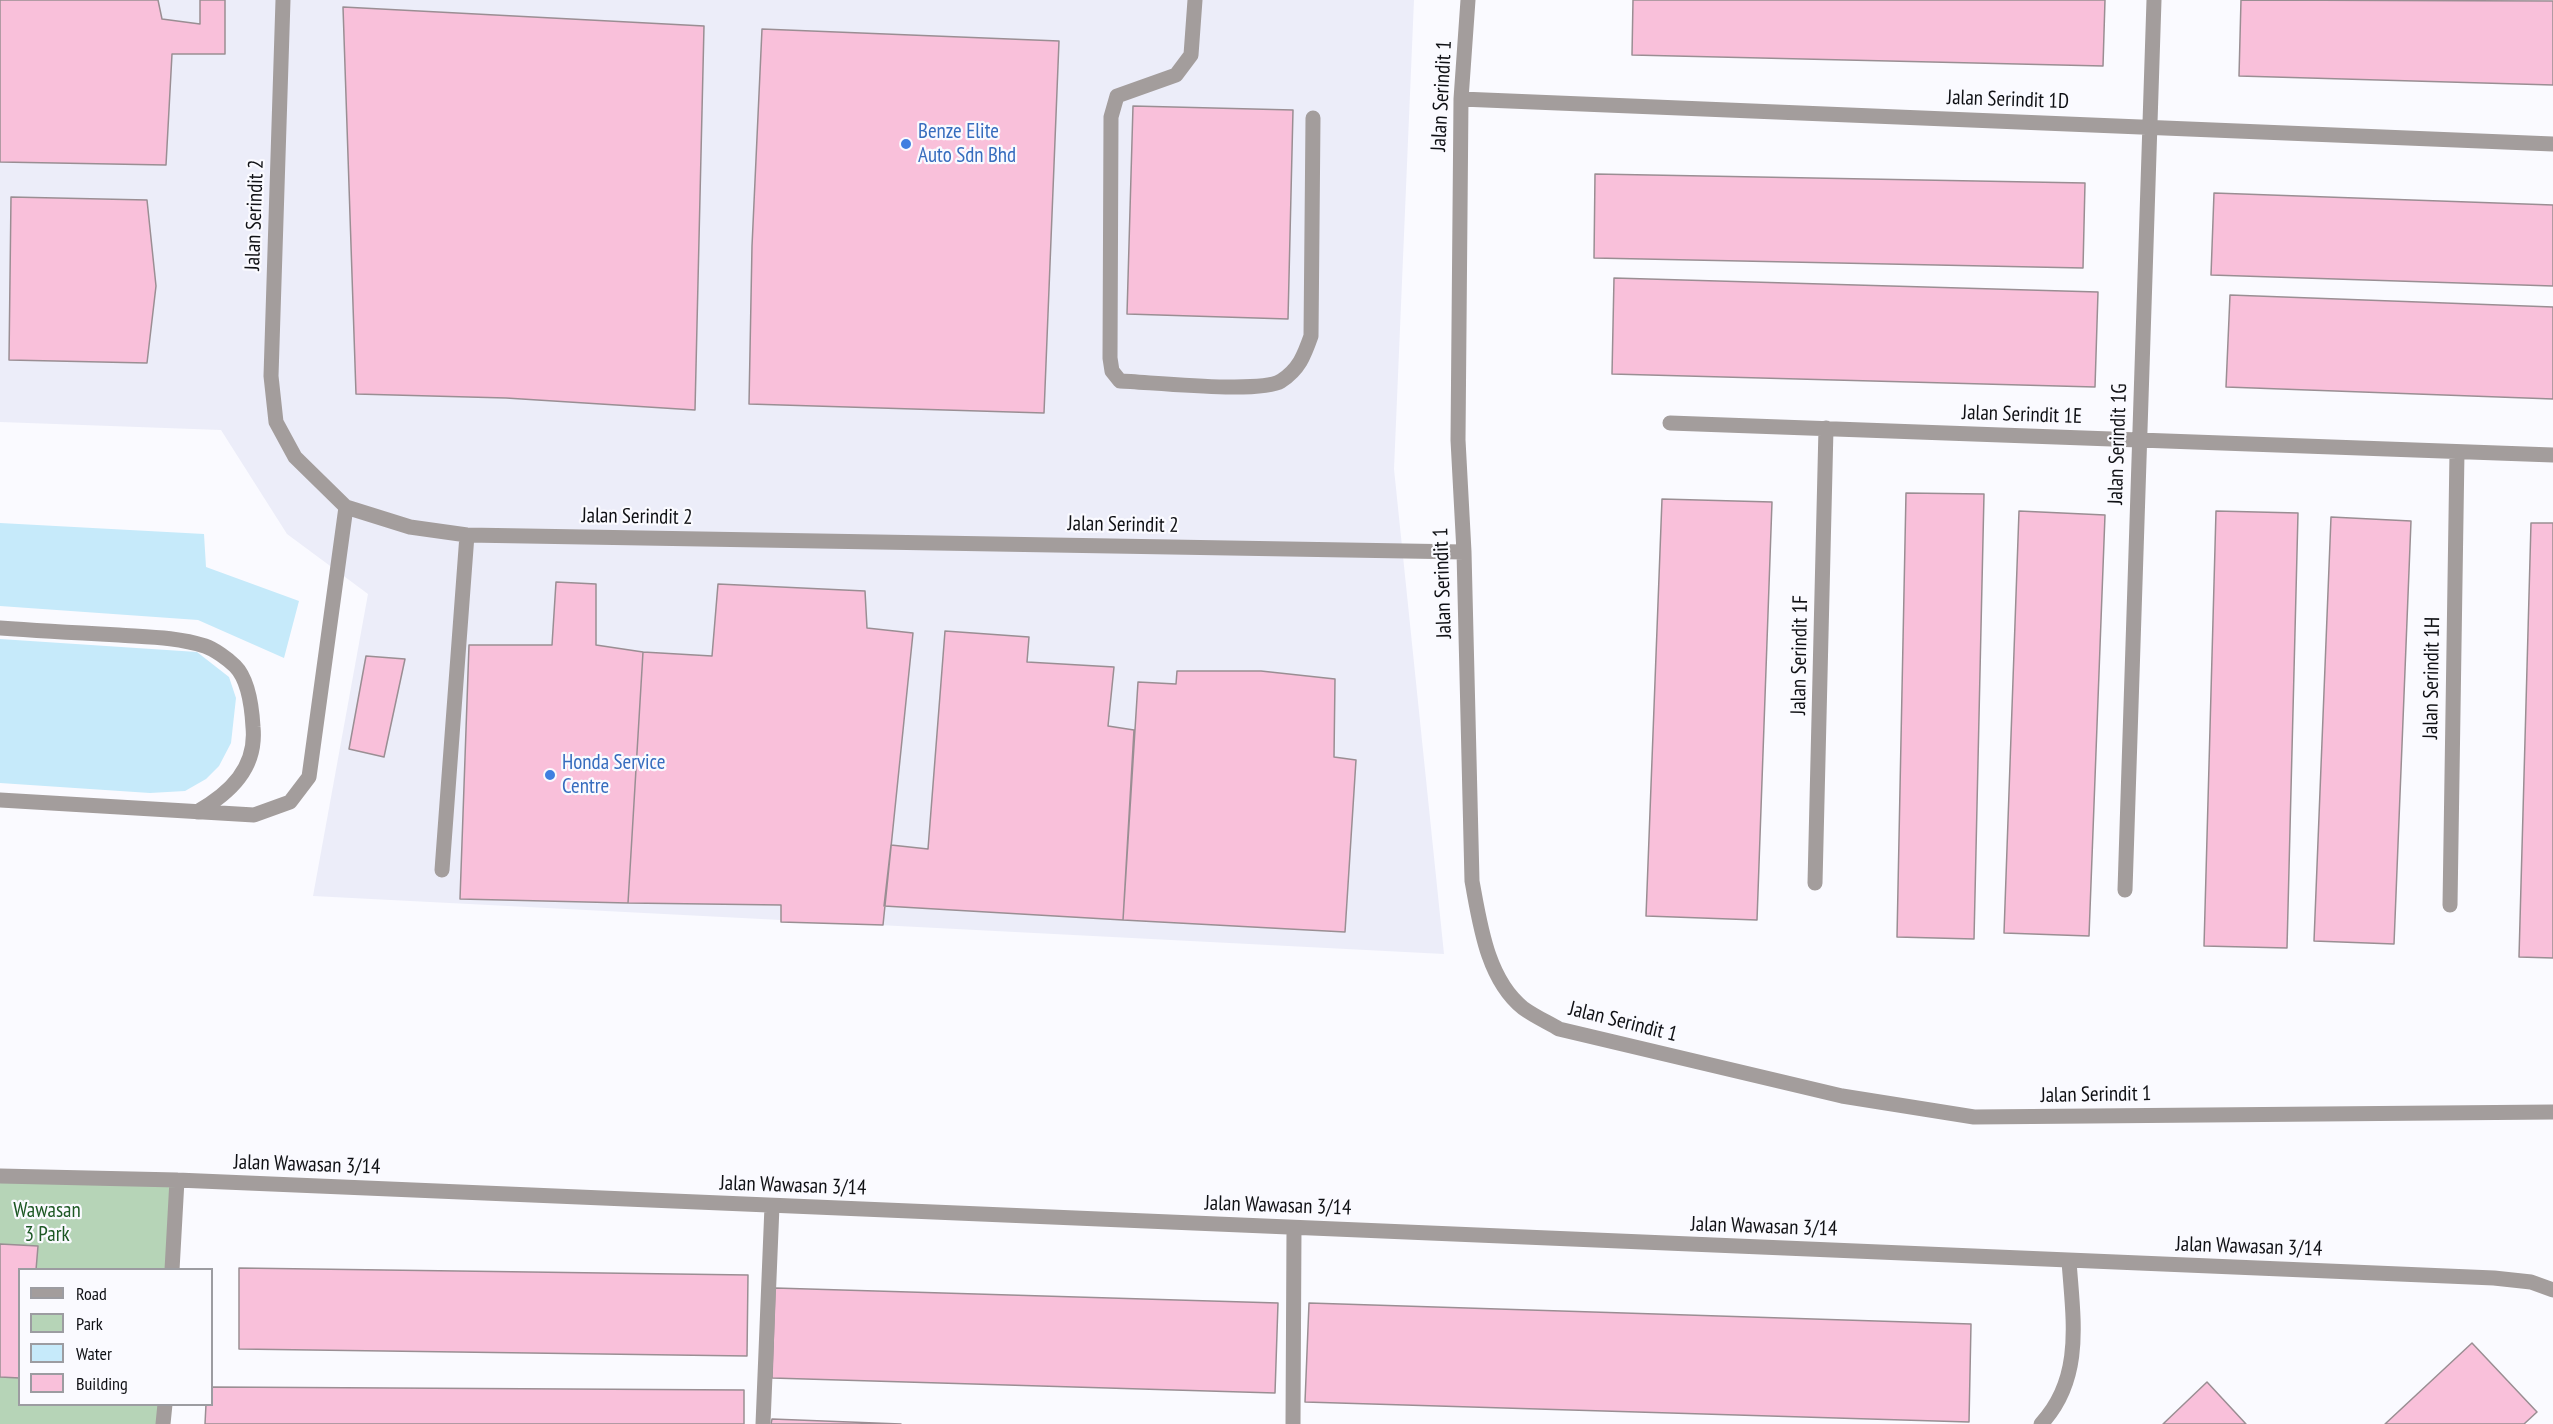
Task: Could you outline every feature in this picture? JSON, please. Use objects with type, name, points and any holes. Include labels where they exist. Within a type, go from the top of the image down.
[{"type":"street","name":"Jalan Serindit 2","points":[[283,0],[271,376],[276,422],[295,457],[346,507],[410,527],[466,536],[1464,552]]},
{"type":"street","points":[[1195,0],[1191,55],[1176,75],[1117,96],[1111,117],[1110,358],[1112,371],[1120,381],[1255,387],[1279,382],[1300,365],[1311,336],[1313,118]]},
{"type":"street","name":"Jalan Serindit 1","points":[[1468,0],[1461,99],[1458,441],[1464,552],[1472,881],[1482,935],[1498,976],[1522,1007],[1559,1029],[1842,1096],[1974,1117],[2553,1112]]},
{"type":"street","name":"Jalan Serindit 1G","points":[[2125,890],[2154,0]]},
{"type":"street","name":"Jalan Serindit 1D","points":[[1461,99],[2553,144]]},
{"type":"street","name":"Jalan Serindit 1E","points":[[1670,423],[2553,455]]},
{"type":"street","name":"Jalan Serindit 1F","points":[[1815,883],[1826,428]]},
{"type":"street","name":"Jalan Serindit 1H","points":[[2450,905],[2457,452]]},
{"type":"street","points":[[0,801],[254,815],[290,802],[309,777],[346,507]]},
{"type":"street","points":[[442,870],[466,536]]},
{"type":"street","points":[[0,628],[177,639],[207,647],[236,667],[246,686],[252,712],[254,738],[249,762],[238,782],[215,801],[196,812]]},
{"type":"street","name":"Jalan Wawasan 3/14","points":[[0,1176],[177,1180],[2494,1278],[2531,1282],[2553,1290]]},
{"type":"street","points":[[172,1268],[177,1180]]},
{"type":"street","points":[[763,1424],[771,1206]]},
{"type":"street","points":[[1293,1424],[1294,1228]]},
{"type":"street","points":[[2041,1424],[2056,1408],[2071,1371],[2073,1324],[2069,1261]]},
{"type":"street","points":[[164,1424],[165,1406]]},
{"type":"shaded area","points":[[0,0],[1414,0],[1394,469],[1444,954],[313,896],[368,594],[287,534],[221,430],[0,422]]},
{"type":"green space","name":"Wawasan 3 Park","points":[[0,1176],[177,1180],[172,1268],[18,1268],[18,1406],[166,1406],[165,1424],[0,1424]]},
{"type":"water","points":[[0,523],[204,534],[206,567],[299,601],[284,658],[198,620],[0,606]]},
{"type":"water","points":[[0,639],[197,652],[229,677],[236,698],[231,743],[219,766],[206,779],[185,791],[150,793],[0,783]]},
{"type":"building","points":[[0,0],[158,0],[162,19],[200,24],[200,0],[225,0],[225,54],[172,54],[166,165],[0,162]]},
{"type":"building","points":[[1633,0],[2105,0],[2103,66],[1632,55]]},
{"type":"building","points":[[2241,0],[2553,1],[2553,85],[2239,76]]},
{"type":"building","points":[[343,7],[704,26],[695,410],[506,398],[356,394]]},
{"type":"building","name":"Benze Elite Auto Sdn Bhd","points":[[762,29],[1059,41],[1044,413],[749,404],[752,246]]},
{"type":"building","points":[[1133,106],[1293,110],[1288,319],[1127,314]]},
{"type":"building","points":[[1595,174],[2085,183],[2083,268],[1594,258]]},
{"type":"building","points":[[2214,193],[2553,205],[2553,286],[2211,275]]},
{"type":"building","points":[[11,197],[147,200],[156,286],[147,363],[9,360]]},
{"type":"building","points":[[1614,278],[2098,292],[2095,387],[1612,374]]},
{"type":"building","points":[[2230,295],[2553,307],[2553,399],[2226,387]]},
{"type":"building","points":[[1906,493],[1984,494],[1974,939],[1897,937]]},
{"type":"building","points":[[1662,499],[1772,502],[1757,920],[1646,916]]},
{"type":"building","points":[[2019,511],[2105,515],[2089,936],[2004,933]]},
{"type":"building","points":[[2216,511],[2298,513],[2287,948],[2204,946]]},
{"type":"building","points":[[2331,517],[2411,521],[2394,944],[2314,941]]},
{"type":"building","points":[[2531,523],[2553,523],[2553,958],[2519,957]]},
{"type":"building","name":"Honda Service Centre","points":[[556,582],[596,584],[596,645],[643,652],[628,903],[460,899],[469,645],[552,645]]},
{"type":"building","points":[[718,584],[865,591],[867,628],[913,633],[883,925],[781,922],[781,905],[628,903],[643,652],[712,656]]},
{"type":"building","points":[[945,631],[1029,637],[1027,662],[1114,667],[1108,726],[1134,730],[1123,920],[884,906],[891,845],[928,849]]},
{"type":"building","points":[[366,656],[405,659],[384,757],[349,749]]},
{"type":"building","points":[[1177,671],[1261,671],[1335,679],[1334,757],[1356,760],[1345,932],[1123,920],[1138,682],[1176,684]]},
{"type":"building","points":[[0,1244],[38,1246],[36,1268],[18,1268],[18,1378],[0,1377]]},
{"type":"building","points":[[239,1268],[748,1275],[747,1356],[239,1349]]},
{"type":"building","points":[[775,1288],[1278,1303],[1275,1393],[772,1378]]},
{"type":"building","points":[[1309,1303],[1971,1324],[1969,1422],[1305,1402]]},
{"type":"building","points":[[2472,1343],[2537,1412],[2524,1424],[2385,1424]]},
{"type":"building","points":[[2207,1382],[2246,1424],[2163,1424]]},
{"type":"building","points":[[213,1387],[744,1390],[744,1424],[205,1424],[206,1406],[213,1406]]},
{"type":"building","points":[[772,1419],[901,1424],[771,1424]]},
{"type":"place","name":"Benze Elite Auto Sdn Bhd","points":[[906,144]]},
{"type":"place","name":"Honda Service Centre","points":[[550,775]]}]
